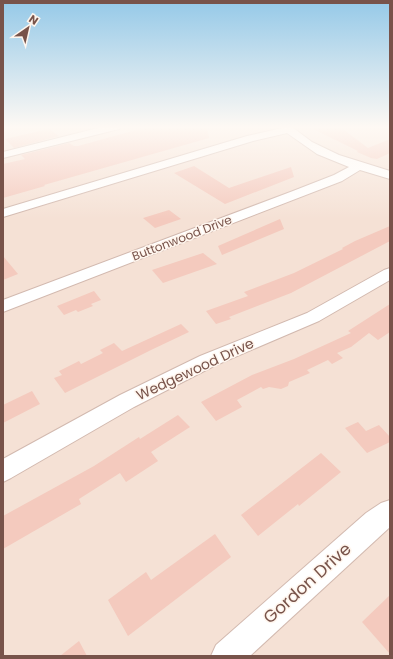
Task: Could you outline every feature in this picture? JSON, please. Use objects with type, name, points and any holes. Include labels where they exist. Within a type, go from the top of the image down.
[{"type":"street","points":[[3,213],[186,158]]},
{"type":"street","points":[[340,158],[359,166],[388,173]]},
{"type":"street","name":"Buttonwood Drive","points":[[3,306],[338,178],[359,166]]},
{"type":"street","name":"Wedgewood Drive","points":[[3,471],[127,401],[208,361],[313,317],[390,273]]},
{"type":"street","name":"Gordon Drive","points":[[227,656],[374,522],[390,512]]},
{"type":"shaded area","points":[[3,158],[390,158],[390,656],[3,656]]},
{"type":"building","points":[[24,158],[140,158],[3,198],[3,164],[25,159]]},
{"type":"building","points":[[194,166],[229,188],[291,167],[294,177],[225,204],[174,173]]},
{"type":"building","points":[[169,210],[181,219],[155,228],[143,218]]},
{"type":"building","points":[[280,219],[284,229],[222,255],[218,246]]},
{"type":"building","points":[[390,226],[390,241],[291,293],[229,317],[231,319],[216,324],[206,311],[248,296],[244,292],[294,273],[343,249],[342,248],[355,241]]},
{"type":"building","points":[[203,253],[217,264],[163,283],[152,270]]},
{"type":"building","points":[[3,256],[18,274],[3,280]]},
{"type":"building","points":[[94,291],[101,300],[91,304],[93,306],[78,312],[76,310],[64,315],[57,306]]},
{"type":"building","points":[[390,304],[390,332],[378,340],[369,333],[351,347],[337,353],[343,358],[332,364],[328,360],[307,370],[310,373],[289,382],[288,386],[281,389],[269,387],[263,389],[261,387],[237,400],[242,407],[216,421],[201,402],[252,375],[294,359],[351,333],[348,331]]},
{"type":"building","points":[[181,324],[189,332],[65,393],[54,378],[62,375],[59,371],[79,361],[81,364],[103,353],[100,350],[114,343],[122,351]]},
{"type":"building","points":[[32,391],[40,404],[3,423],[3,405]]},
{"type":"building","points":[[178,415],[190,427],[151,452],[158,461],[126,482],[120,473],[79,499],[81,504],[3,549],[3,516],[94,466],[139,437],[140,439]]},
{"type":"building","points":[[358,422],[366,431],[379,425],[390,437],[390,442],[367,453],[345,428]]},
{"type":"building","points":[[321,453],[341,472],[299,506],[298,504],[258,536],[241,515]]},
{"type":"building","points":[[215,534],[231,557],[128,636],[108,600],[146,572],[151,580]]},
{"type":"building","points":[[390,595],[390,654],[362,622]]},
{"type":"building","points":[[79,641],[87,656],[60,656]]}]
